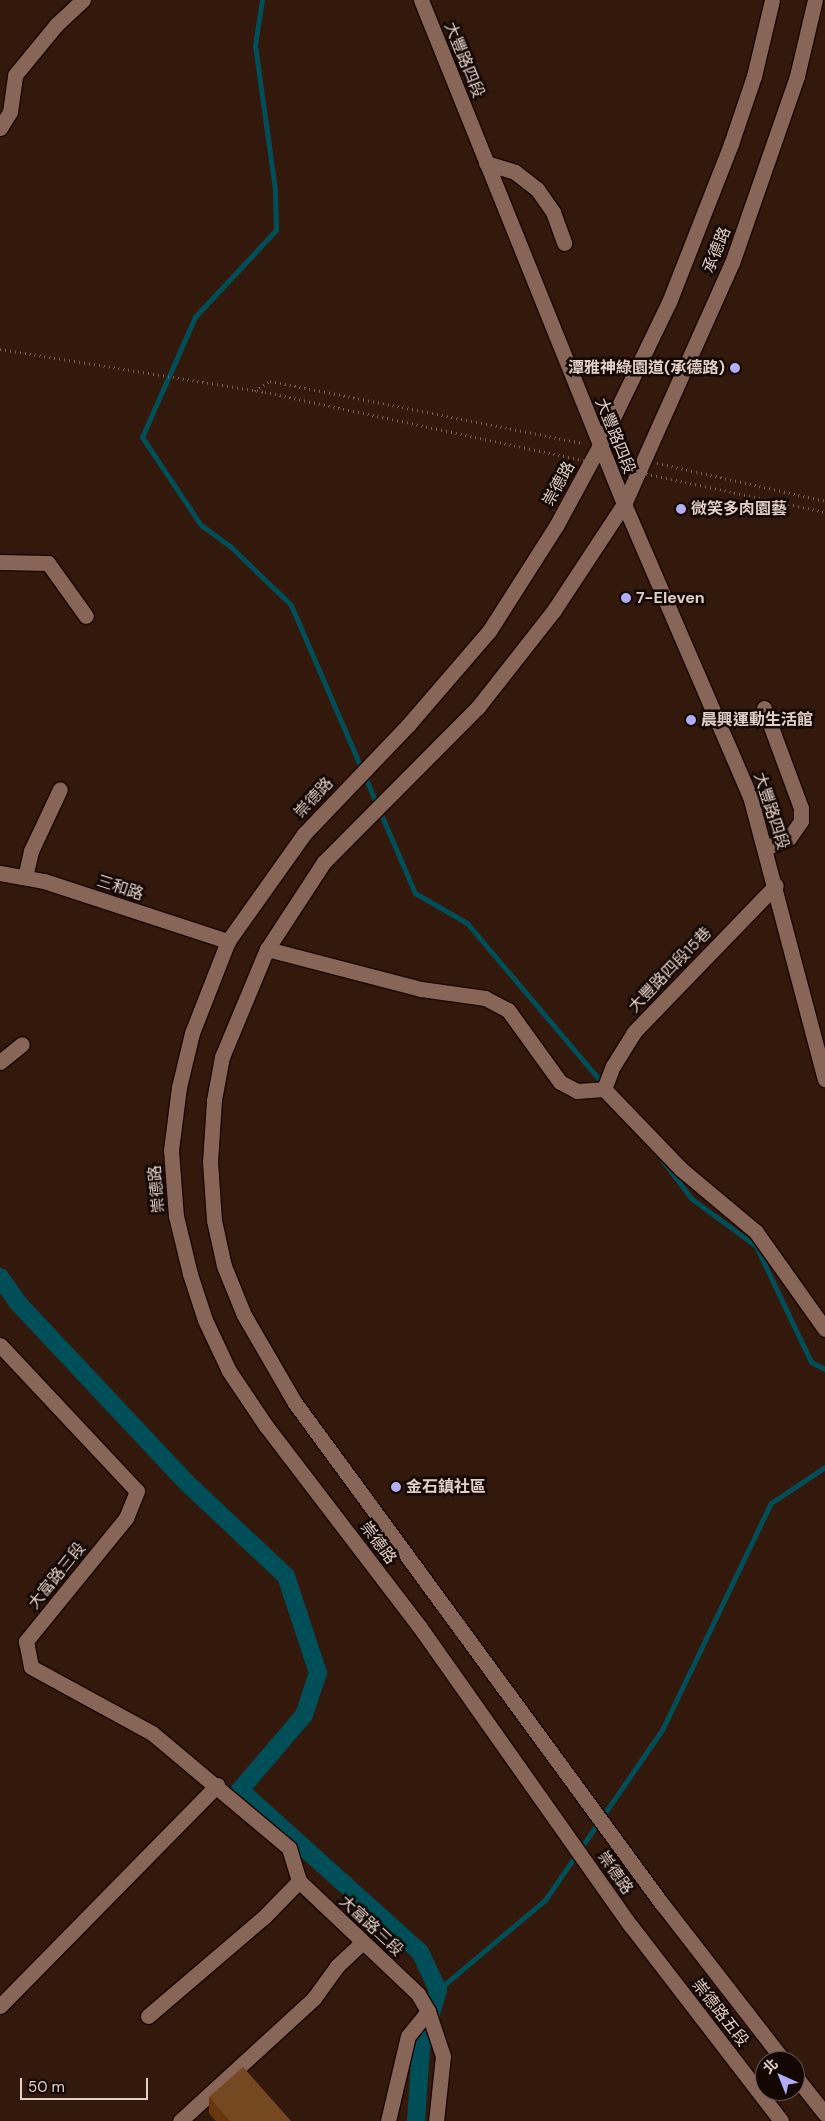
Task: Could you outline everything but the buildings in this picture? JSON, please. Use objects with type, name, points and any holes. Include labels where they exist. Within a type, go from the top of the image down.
[{"type":"street","points":[[0,128],[10,112],[15,75],[56,25],[84,0]]},
{"type":"street","name":"大豐路四段","points":[[421,0],[624,504],[750,796],[776,885],[825,1079]]},
{"type":"street","name":"承德路","points":[[600,445],[669,302],[731,144],[754,76],[772,0]]},
{"type":"street","name":"承德路","points":[[624,504],[732,263],[766,170],[797,76],[815,0]]},
{"type":"street","points":[[486,163],[515,172],[537,189],[553,212],[564,243]]},
{"type":"street","name":"崇德路","points":[[600,445],[556,526],[489,631],[372,763],[304,834],[228,942],[192,1032],[179,1087],[171,1150],[176,1216],[205,1320],[229,1371],[266,1426],[419,1626],[631,1926]]},
{"type":"street","name":"崇德路","points":[[624,504],[554,610],[478,707],[324,862],[267,949],[222,1057],[214,1100],[210,1162],[214,1220],[224,1266],[244,1315],[295,1404],[662,1904]]},
{"type":"street","points":[[0,562],[48,563],[86,616]]},
{"type":"street","points":[[764,708],[801,815],[801,821],[789,838],[765,848]]},
{"type":"street","points":[[25,877],[31,851],[60,789]]},
{"type":"street","name":"三和路","points":[[0,873],[25,877],[228,942]]},
{"type":"street","name":"大豐路四段15巷","points":[[604,1089],[613,1066],[634,1032],[776,885]]},
{"type":"street","points":[[267,949],[421,989],[485,998],[508,1010],[560,1082],[577,1091],[604,1089],[681,1169],[756,1232],[825,1329]]},
{"type":"street","points":[[0,1062],[22,1044]]},
{"type":"street","name":"大富路三段","points":[[0,1345],[137,1491],[126,1518],[26,1641],[31,1667],[152,1733],[217,1785],[289,1848],[299,1881],[418,1994],[428,2011],[443,2056],[436,2121]]},
{"type":"street","points":[[0,2006],[217,1785]]},
{"type":"street","points":[[148,2016],[264,1917],[299,1881]]},
{"type":"street","name":"崇德路五段","points":[[662,1904],[776,2051]]},
{"type":"street","name":"崇德路五段","points":[[631,1926],[781,2121]]},
{"type":"street","points":[[180,2121],[314,1998],[337,1966],[363,1942]]},
{"type":"street","points":[[388,2121],[408,2036],[428,2011]]},
{"type":"street","points":[[805,2089],[825,2114]]},
{"type":"path","points":[[0,349],[265,392],[825,512]]},
{"type":"path","points":[[255,391],[270,381],[566,441],[600,445]]},
{"type":"path","points":[[644,460],[825,501]]},
{"type":"waterway","points":[[262,0],[255,45],[275,190],[276,230],[195,317],[142,437],[201,525],[230,546],[291,605],[415,893],[467,923],[604,1085]]},
{"type":"waterway","points":[[660,1157],[692,1199],[756,1246],[811,1362],[825,1369]]},
{"type":"waterway","points":[[0,1277],[18,1303],[187,1483],[286,1576],[318,1673],[304,1715],[240,1790],[420,1952],[438,1990],[421,2048],[416,2121]]},
{"type":"waterway","points":[[438,1990],[545,1900],[663,1728],[771,1503],[825,1467]]},
{"type":"place","name":"潭雅神綠園道(承德路)","points":[[735,368]]},
{"type":"place","name":"微笑多肉園藝","points":[[681,509]]},
{"type":"place","name":"7-Eleven","points":[[626,598]]},
{"type":"place","name":"晨興運動生活館","points":[[691,720]]},
{"type":"place","name":"金石鎮社區","points":[[396,1487]]}]
